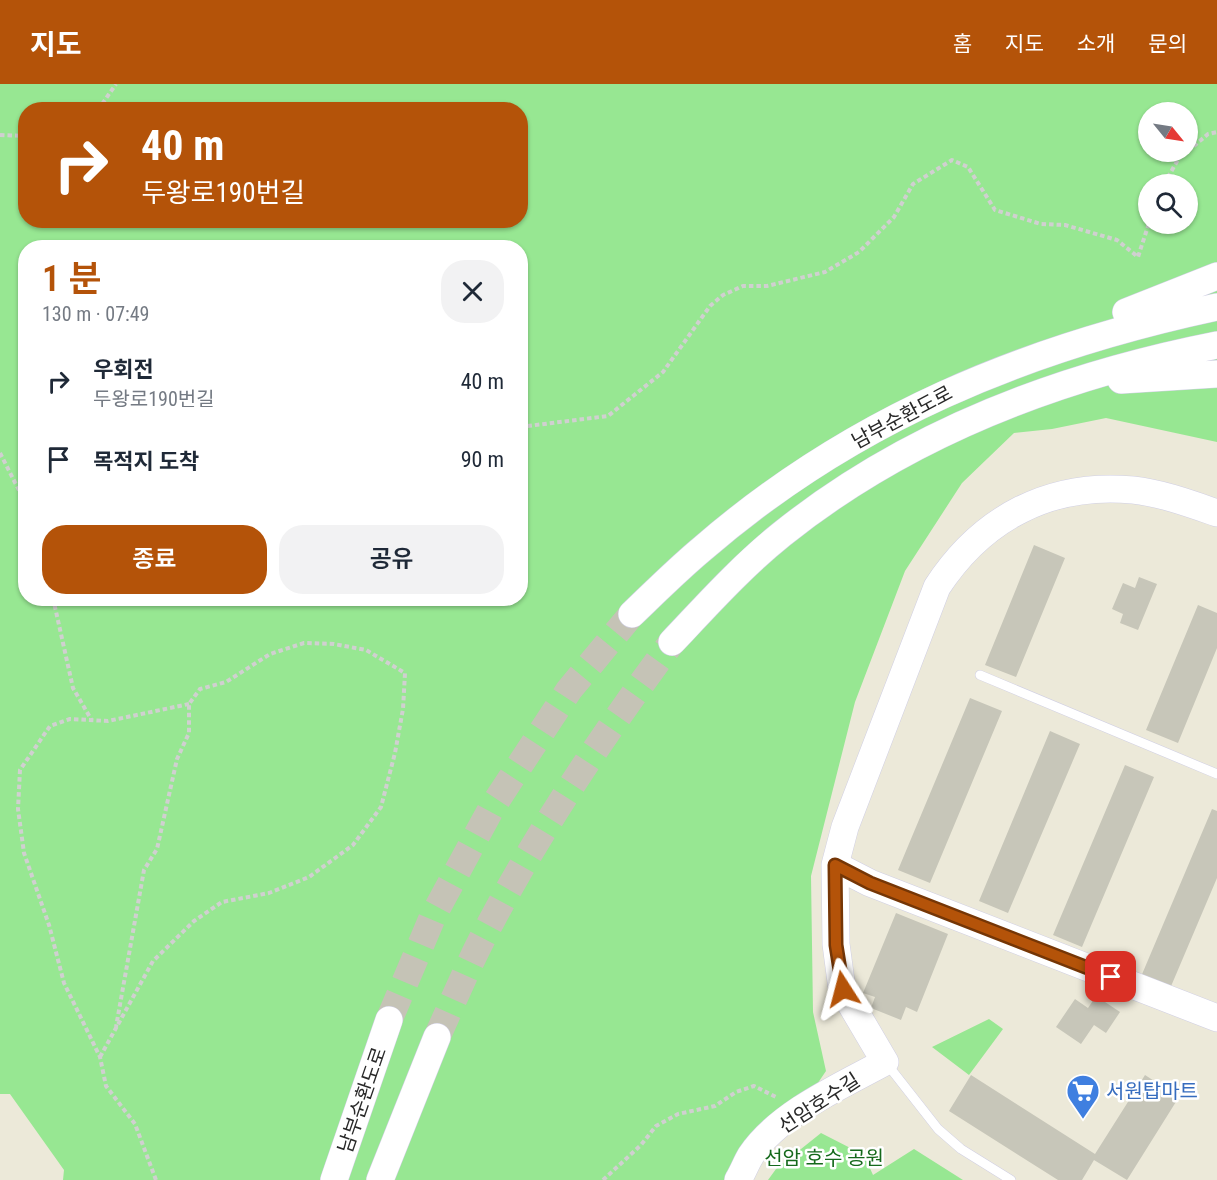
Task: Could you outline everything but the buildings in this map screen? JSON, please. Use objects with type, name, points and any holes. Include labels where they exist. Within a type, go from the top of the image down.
[{"type":"main road","points":[[943,394],[1009,361],[1217,276]]},
{"type":"main road","name":"남부순환도로","points":[[632,614],[702,548],[758,505],[875,429],[943,394],[1002,368],[1079,342],[1217,307]]},
{"type":"main road","name":"남부순환도로","points":[[672,642],[734,578],[782,534],[832,497],[896,458],[1014,401],[1088,376],[1217,345]]},
{"type":"main road","points":[[1014,401],[1101,382],[1217,374]]},
{"type":"main road","points":[[885,1062],[843,989],[836,945],[835,865],[845,827],[937,587],[952,564],[990,526],[1035,502],[1088,491],[1133,490],[1189,503],[1217,513]]},
{"type":"main road","points":[[835,865],[870,883],[1217,1018]]},
{"type":"main road","name":"남부순환도로","points":[[334,1180],[389,1020]]},
{"type":"main road","points":[[380,1180],[437,1037]]},
{"type":"main road","name":"선암호수길","points":[[738,1180],[751,1155],[787,1121],[820,1097],[885,1062]]},
{"type":"lane","points":[[980,675],[1217,774]]},
{"type":"lane","points":[[885,1062],[938,1129],[961,1149],[1011,1180]]},
{"type":"path","points":[[104,102],[116,84]]},
{"type":"path","points":[[1198,142],[1208,134],[1217,132]]},
{"type":"path","points":[[0,135],[18,136]]},
{"type":"path","points":[[528,426],[608,416],[663,372],[710,306],[723,295],[743,286],[767,286],[825,272],[859,252],[894,217],[913,184],[952,160],[968,167],[995,210],[1041,225],[1065,225],[1117,240],[1138,257],[1145,234]]},
{"type":"path","points":[[0,453],[18,488]]},
{"type":"path","points":[[55,606],[74,688],[91,719]]},
{"type":"path","points":[[100,1058],[153,961],[194,921],[222,902],[269,893],[309,877],[353,845],[381,807],[395,753],[403,709],[405,674],[366,650],[334,644],[304,643],[270,654],[226,681],[200,689],[189,704],[189,733],[177,759],[157,849],[144,870],[116,1027]]},
{"type":"path","points":[[156,1180],[135,1124],[106,1086],[100,1058],[63,983],[49,925],[28,870],[18,809],[20,770],[50,726],[70,719],[108,722],[189,704]]},
{"type":"path","points":[[603,1180],[640,1145],[656,1126],[678,1114],[715,1106],[736,1092],[754,1086],[778,1099],[787,1121]]},
{"type":"green space","points":[[0,84],[1217,84],[1217,442],[1106,418],[1052,429],[1014,433],[962,483],[905,571],[855,702],[811,876],[813,1012],[826,1071],[807,1099],[726,1180],[63,1180],[64,1170],[10,1094],[0,1094]]},
{"type":"green space","points":[[989,1019],[1003,1029],[969,1075],[932,1047]]},
{"type":"green space","name":"선암 호수 공원","points":[[821,1133],[864,1155],[873,1175],[914,1149],[963,1180],[768,1180],[776,1169]]},
{"type":"tunnel","points":[[389,1020],[433,916],[491,809],[569,690],[632,614]]},
{"type":"tunnel","points":[[437,1037],[477,949],[525,860],[596,749],[672,642]]},
{"type":"place","name":"서원탑마트","points":[[1083,1120]]},
{"type":"route","points":[[843,989],[836,945],[835,865],[870,883],[1111,977]]}]
